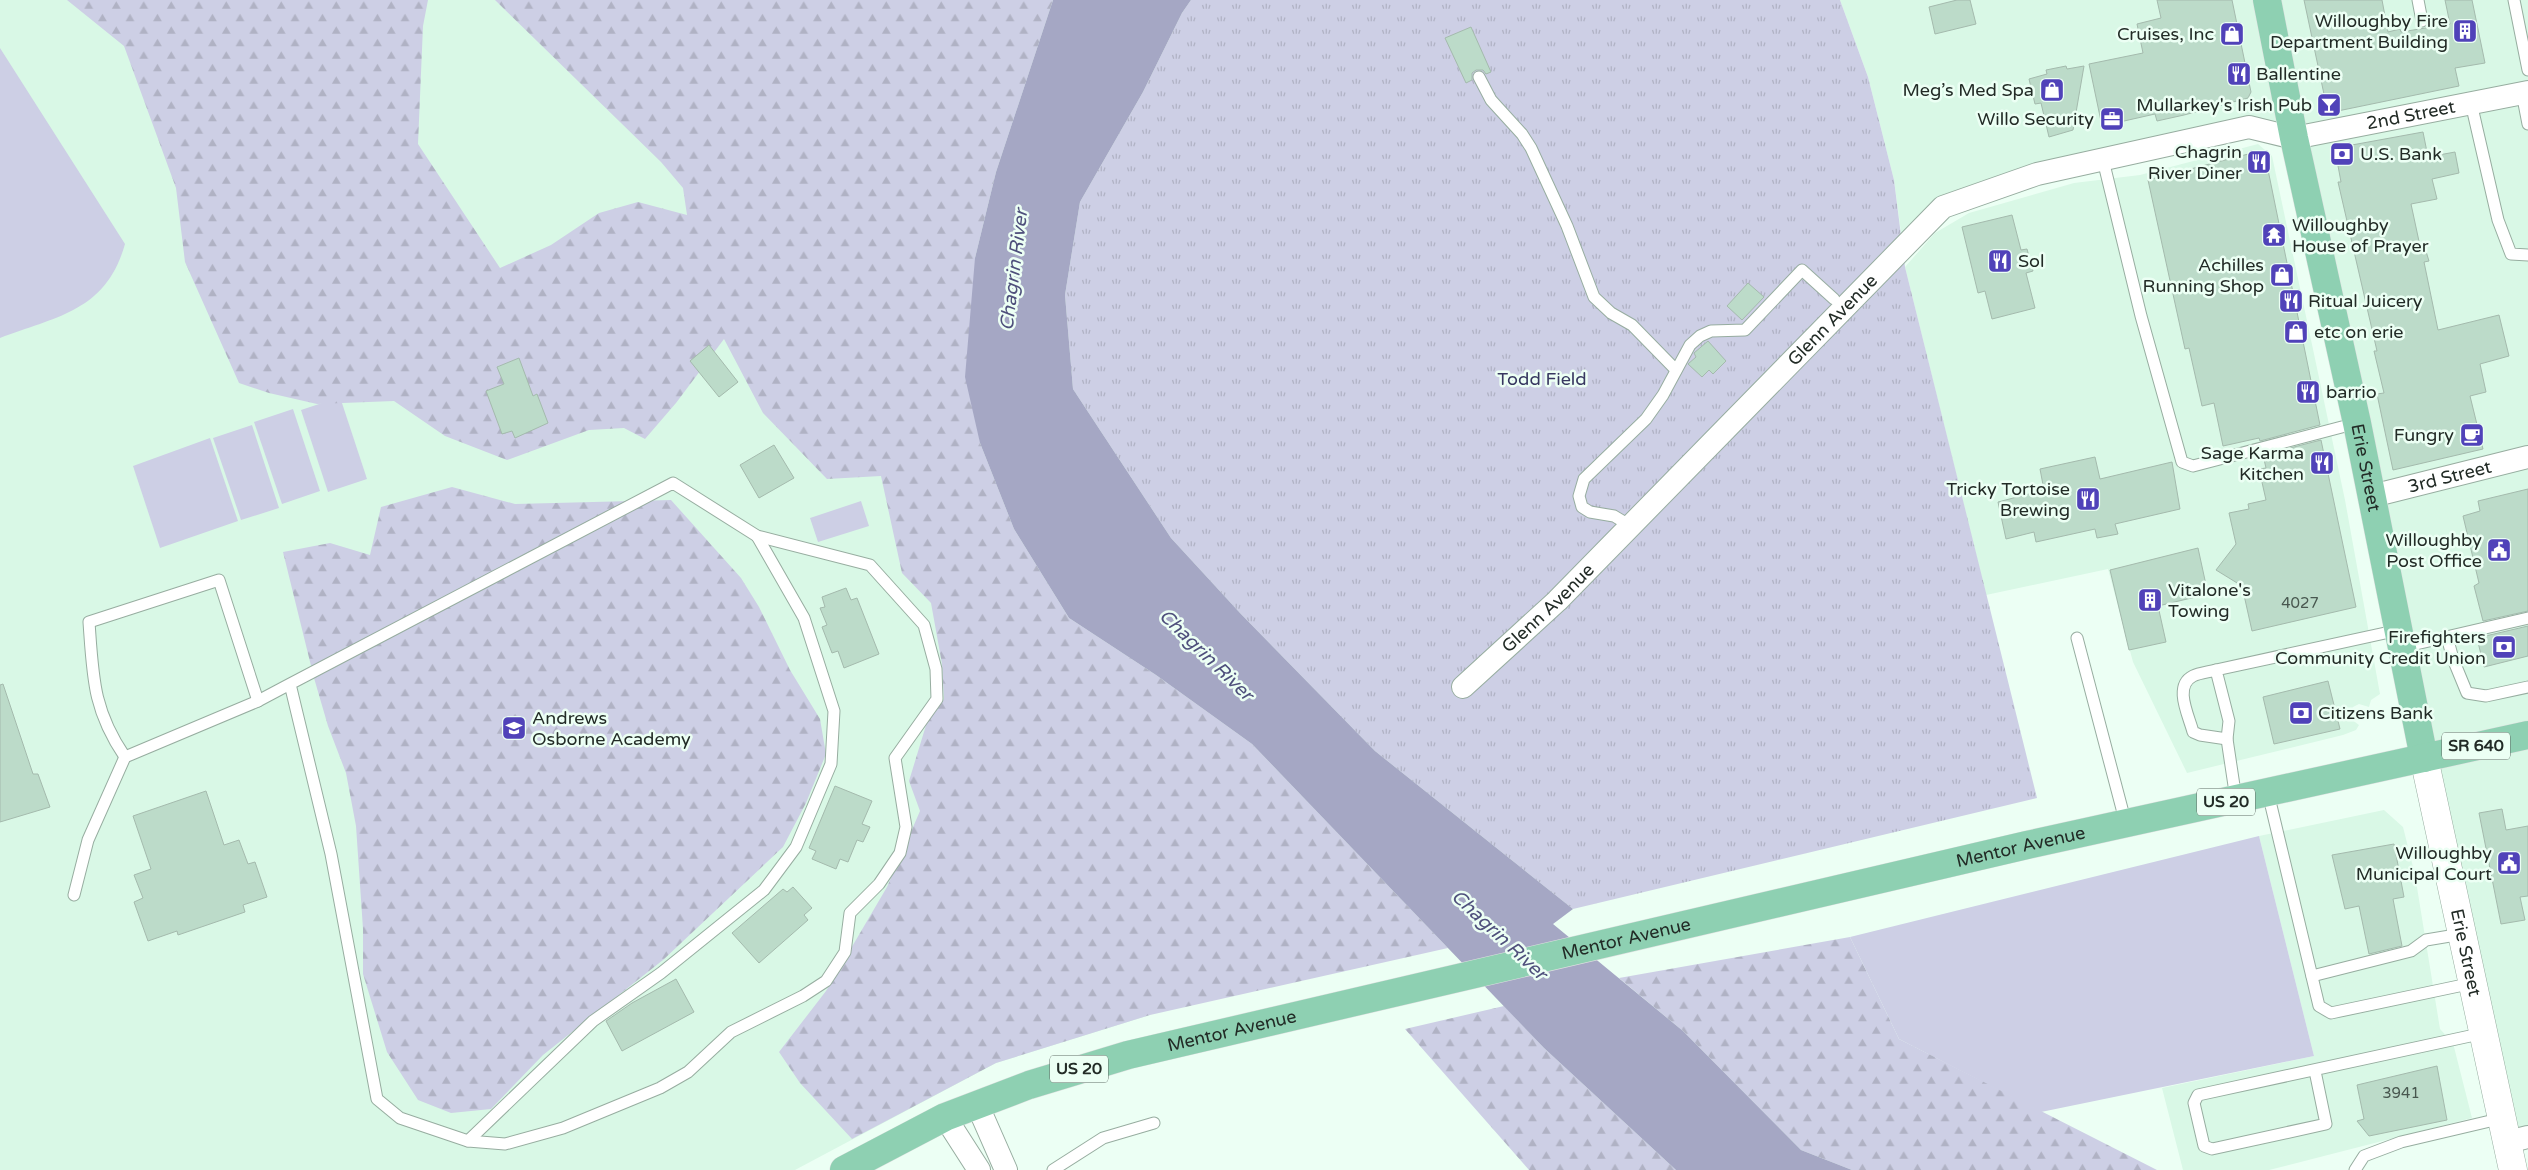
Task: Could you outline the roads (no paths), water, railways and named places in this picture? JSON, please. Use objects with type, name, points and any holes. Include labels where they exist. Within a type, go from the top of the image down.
[{"type":"main road","name":"Erie Street","points":[[2267,0],[2294,138],[2357,423],[2424,758]]},
{"type":"main road","name":"SR 640","points":[[2424,758],[2528,735]]},
{"type":"main road","name":"Mentor Avenue","points":[[844,1170],[946,1117],[977,1104],[1029,1085],[1128,1055],[2126,824],[2424,758]]},
{"type":"street","name":"2nd Street","points":[[2294,138],[2525,92]]},
{"type":"street","name":"Glenn Avenue","points":[[1463,687],[1557,601],[1629,525],[1944,207],[2037,174],[2249,127],[2294,138]]},
{"type":"street","name":"3rd Street","points":[[2372,496],[2528,458]]},
{"type":"street","name":"Erie Street","points":[[2424,758],[2484,1033],[2513,1133],[2512,1170]]},
{"type":"street","points":[[977,1104],[1006,1170]]},
{"type":"street","points":[[946,1117],[979,1170]]},
{"type":"lane","points":[[2418,0],[2422,21]]},
{"type":"lane","points":[[2514,0],[2528,70]]},
{"type":"lane","points":[[1479,77],[1490,100],[1522,134],[1531,148],[1567,226],[1594,297],[1611,313],[1632,325],[1676,370]]},
{"type":"lane","points":[[2525,92],[2528,124]]},
{"type":"lane","points":[[2471,103],[2498,220],[2511,254],[2528,255]]},
{"type":"lane","points":[[2103,160],[2141,316],[2182,462],[2193,466],[2357,423]]},
{"type":"lane","points":[[1629,525],[1614,516],[1590,512],[1582,507],[1579,496],[1584,479],[1646,419],[1663,395],[1690,345],[1700,336],[1711,331],[1744,330],[1802,270],[1834,299]]},
{"type":"lane","points":[[74,895],[88,840],[125,757],[258,701],[290,684],[673,483],[757,536],[870,565],[924,625],[936,670],[937,699],[895,758],[906,827],[900,853],[879,884],[850,913],[845,952],[826,981],[803,996],[731,1032],[688,1072],[660,1088],[563,1128],[505,1144],[468,1141],[400,1118],[377,1099],[332,854],[290,684]]},
{"type":"lane","points":[[468,1141],[593,1021],[661,973],[764,890],[796,847],[831,764],[834,711],[804,618],[757,536]]},
{"type":"lane","points":[[125,757],[109,734],[101,716],[93,678],[89,622],[219,580],[258,701]]},
{"type":"lane","points":[[2227,739],[2200,735],[2193,732],[2182,692],[2185,682],[2193,676],[2216,670],[2401,638],[2448,638],[2528,618]]},
{"type":"lane","points":[[2076,638],[2126,824]]},
{"type":"lane","points":[[2448,638],[2453,659],[2467,693],[2486,696],[2528,687]]},
{"type":"lane","points":[[2216,670],[2229,721],[2227,739],[2236,800]]},
{"type":"lane","points":[[2268,792],[2319,1006],[2331,1013],[2473,983]]},
{"type":"lane","points":[[2312,976],[2411,951],[2426,940],[2462,934]]},
{"type":"lane","points":[[2315,1071],[2326,1124],[2212,1149],[2204,1146],[2194,1103],[2198,1094],[2315,1071],[2484,1033]]},
{"type":"lane","points":[[1053,1170],[1103,1138],[1154,1122]]},
{"type":"lane","points":[[2355,1170],[2364,1156],[2401,1142],[2513,1133]]},
{"type":"water","name":"Chagrin River","points":[[1053,0],[1191,0],[1182,13],[1143,92],[1080,202],[1065,295],[1073,389],[1171,538],[1240,613],[1375,751],[1573,909],[1553,924],[1683,1031],[1801,1150],[1852,1170],[1676,1170],[1544,1048],[1252,744],[1156,675],[1069,618],[1014,529],[980,443],[965,377],[975,258],[996,172]]},
{"type":"place","name":"Willoughby Fire Department Building","points":[[2465,31]]},
{"type":"place","name":"Cruises, Inc","points":[[2232,34]]},
{"type":"place","name":"Ballentine","points":[[2239,74]]},
{"type":"place","name":"Meg’s Med Spa","points":[[2052,90]]},
{"type":"place","name":"Mullarkey's Irish Pub","points":[[2329,105]]},
{"type":"place","name":"Willo Security","points":[[2112,119]]},
{"type":"place","name":"U.S. Bank","points":[[2342,154]]},
{"type":"place","name":"Chagrin River Diner","points":[[2259,162]]},
{"type":"place","name":"Willoughby House of Prayer","points":[[2274,235]]},
{"type":"place","name":"Sol","points":[[2000,261]]},
{"type":"place","name":"Achilles Running Shop","points":[[2282,275]]},
{"type":"place","name":"Ritual Juicery","points":[[2291,301]]},
{"type":"place","name":"etc on erie","points":[[2296,332]]},
{"type":"place","name":"barrio","points":[[2308,392]]},
{"type":"place","name":"Fungry","points":[[2472,435]]},
{"type":"place","name":"Sage Karma Kitchen","points":[[2322,463]]},
{"type":"place","name":"Tricky Tortoise Brewing","points":[[2088,499]]},
{"type":"place","name":"Willoughby Post Office","points":[[2499,550]]},
{"type":"place","name":"Vitalone's Towing","points":[[2150,600]]},
{"type":"place","name":"Firefighters Community Credit Union","points":[[2504,647]]},
{"type":"place","name":"Citizens Bank","points":[[2301,713]]},
{"type":"place","name":"Andrews Osborne Academy","points":[[514,728]]},
{"type":"place","name":"Willoughby Municipal Court","points":[[2509,863]]},
{"type":"park label","name":"Todd Field","points":[[1542,379]]}]
